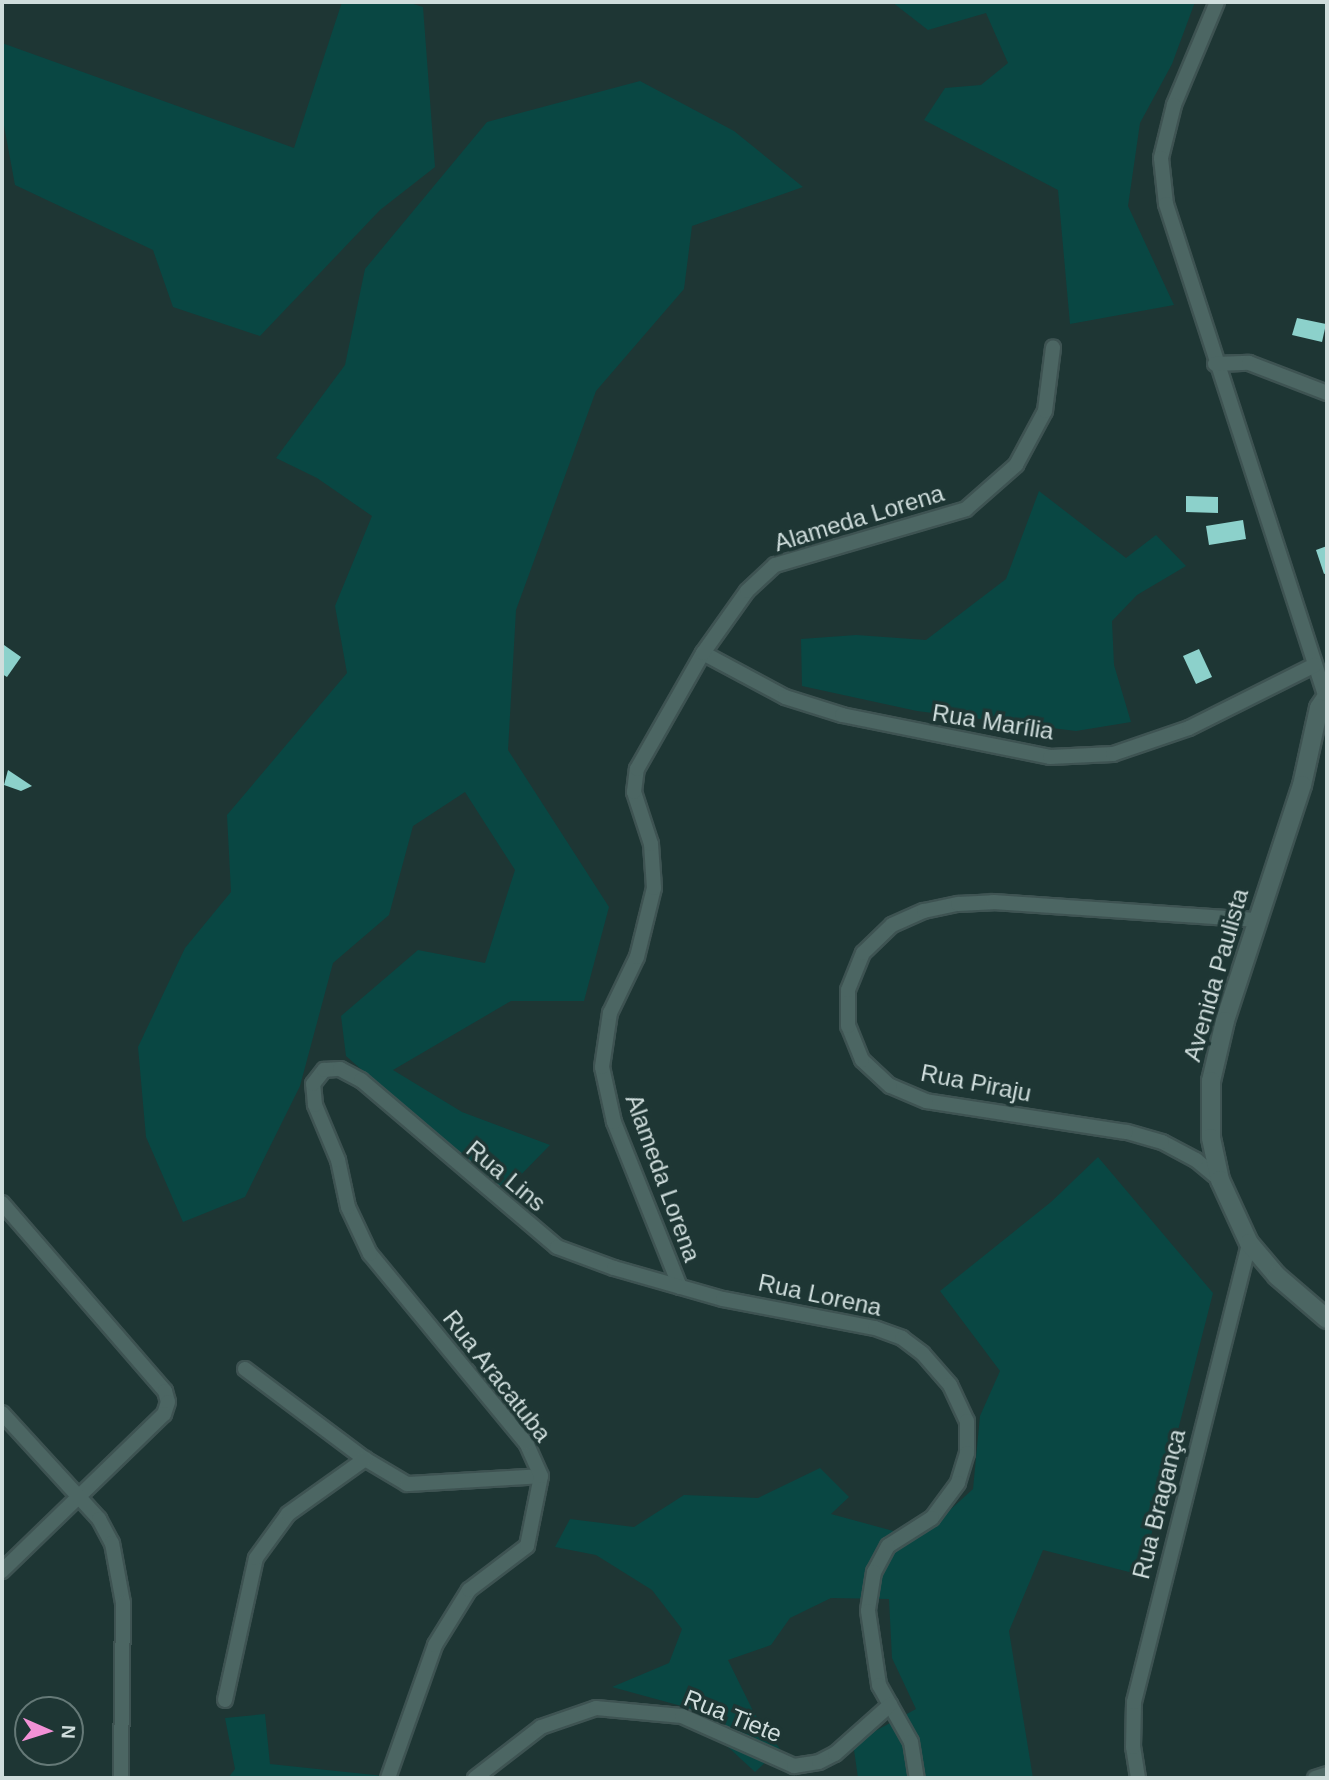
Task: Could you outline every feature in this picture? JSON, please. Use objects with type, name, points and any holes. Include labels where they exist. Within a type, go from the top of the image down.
[{"type":"street","points":[[1217,2],[1174,105],[1161,158],[1166,204],[1215,365],[1327,698]]},
{"type":"street","name":"Alameda Lorena","points":[[680,1287],[614,1122],[602,1067],[610,1013],[637,957],[654,888],[651,844],[634,792],[636,769],[703,653],[747,592],[775,565],[966,509],[1016,465],[1045,411],[1053,348]]},
{"type":"street","points":[[1215,365],[1248,363],[1327,393]]},
{"type":"street","name":"Rua Marília","points":[[703,653],[785,697],[842,715],[1050,757],[1113,754],[1189,728],[1315,665]]},
{"type":"street","name":"Avenida Paulista","points":[[1327,698],[1312,732],[1302,785],[1255,920],[1211,1081],[1211,1138],[1220,1180],[1249,1243],[1277,1276],[1327,1319]]},
{"type":"street","name":"Rua Piraju","points":[[1220,1180],[1196,1160],[1162,1142],[1126,1132],[926,1101],[890,1086],[862,1060],[848,1026],[848,990],[863,953],[891,925],[924,911],[958,904],[1006,903],[1255,920]]},
{"type":"street","name":"Rua Lins","points":[[324,1070],[340,1069],[360,1080],[557,1247],[680,1287]]},
{"type":"street","name":"Rua Aracatuba","points":[[324,1070],[313,1084],[315,1105],[338,1160],[348,1207],[370,1254],[526,1443],[541,1476],[527,1546],[469,1590],[435,1645],[388,1778]]},
{"type":"street","points":[[2,1203],[165,1391],[168,1402],[164,1415],[2,1571]]},
{"type":"street","name":"Rua Bragança","points":[[1138,1778],[1133,1747],[1134,1702],[1249,1243]]},
{"type":"street","name":"Rua Lorena","points":[[680,1287],[875,1328],[902,1338],[923,1354],[950,1385],[967,1421],[967,1453],[958,1483],[932,1518],[888,1546],[874,1572],[868,1611],[871,1646],[879,1685],[911,1742],[917,1778]]},
{"type":"street","points":[[245,1368],[365,1459],[407,1484],[541,1476]]},
{"type":"street","points":[[2,1413],[99,1519],[120,1570],[121,1778]]},
{"type":"street","points":[[225,1700],[256,1558],[288,1514],[365,1459]]},
{"type":"street","name":"Rua Tiete","points":[[475,1778],[541,1727],[596,1708],[682,1716],[794,1766],[819,1762],[835,1754],[890,1705]]},
{"type":"street","points":[[1315,1778],[1327,1774]]},
{"type":"shaded area","points":[[342,2],[407,2],[423,7],[435,167],[380,210],[260,336],[173,307],[153,250],[15,185],[2,115],[2,43],[294,148]]},
{"type":"shaded area","points":[[892,2],[1195,2],[1172,64],[1140,123],[1128,206],[1174,305],[1070,324],[1058,190],[924,120],[945,88],[981,85],[1008,63],[986,13],[928,30]]},
{"type":"shaded area","points":[[640,81],[734,131],[803,187],[692,226],[684,289],[596,391],[516,610],[508,750],[609,907],[584,1001],[511,1001],[393,1070],[462,1112],[550,1145],[502,1194],[346,1056],[341,1016],[418,950],[485,963],[515,870],[465,792],[413,826],[389,915],[333,963],[300,1086],[245,1197],[183,1222],[146,1137],[138,1047],[185,948],[231,892],[227,815],[347,673],[335,606],[372,516],[317,478],[276,458],[345,365],[365,269],[487,122]]},
{"type":"shaded area","points":[[1039,491],[1126,558],[1156,535],[1186,566],[1137,595],[1112,621],[1114,665],[1131,722],[1076,731],[917,711],[802,686],[801,639],[856,635],[926,640],[1006,579]]},
{"type":"shaded area","points":[[1098,1157],[1213,1293],[1141,1575],[1043,1550],[1009,1631],[1033,1778],[858,1778],[853,1743],[916,1709],[892,1658],[889,1599],[831,1598],[790,1618],[771,1645],[728,1660],[754,1713],[780,1749],[755,1772],[685,1707],[612,1687],[669,1663],[682,1629],[652,1590],[596,1555],[555,1547],[570,1519],[634,1527],[684,1495],[758,1498],[820,1468],[849,1497],[831,1514],[919,1538],[973,1489],[980,1416],[1000,1371],[940,1291],[1051,1202]]},
{"type":"shaded area","points":[[265,1714],[270,1764],[403,1778],[228,1778],[235,1769],[225,1718]]},
{"type":"building","points":[[1297,318],[1326,324],[1322,342],[1292,335]]},
{"type":"building","points":[[1186,496],[1218,497],[1218,513],[1186,512]]},
{"type":"building","points":[[1243,520],[1246,539],[1209,545],[1206,526]]},
{"type":"building","points":[[1327,546],[1327,573],[1324,574],[1316,550]]},
{"type":"building","points":[[4,645],[21,657],[7,677],[2,674]]},
{"type":"building","points":[[1199,649],[1212,677],[1196,684],[1183,656]]},
{"type":"building","points":[[8,770],[32,786],[21,791],[4,785]]}]
